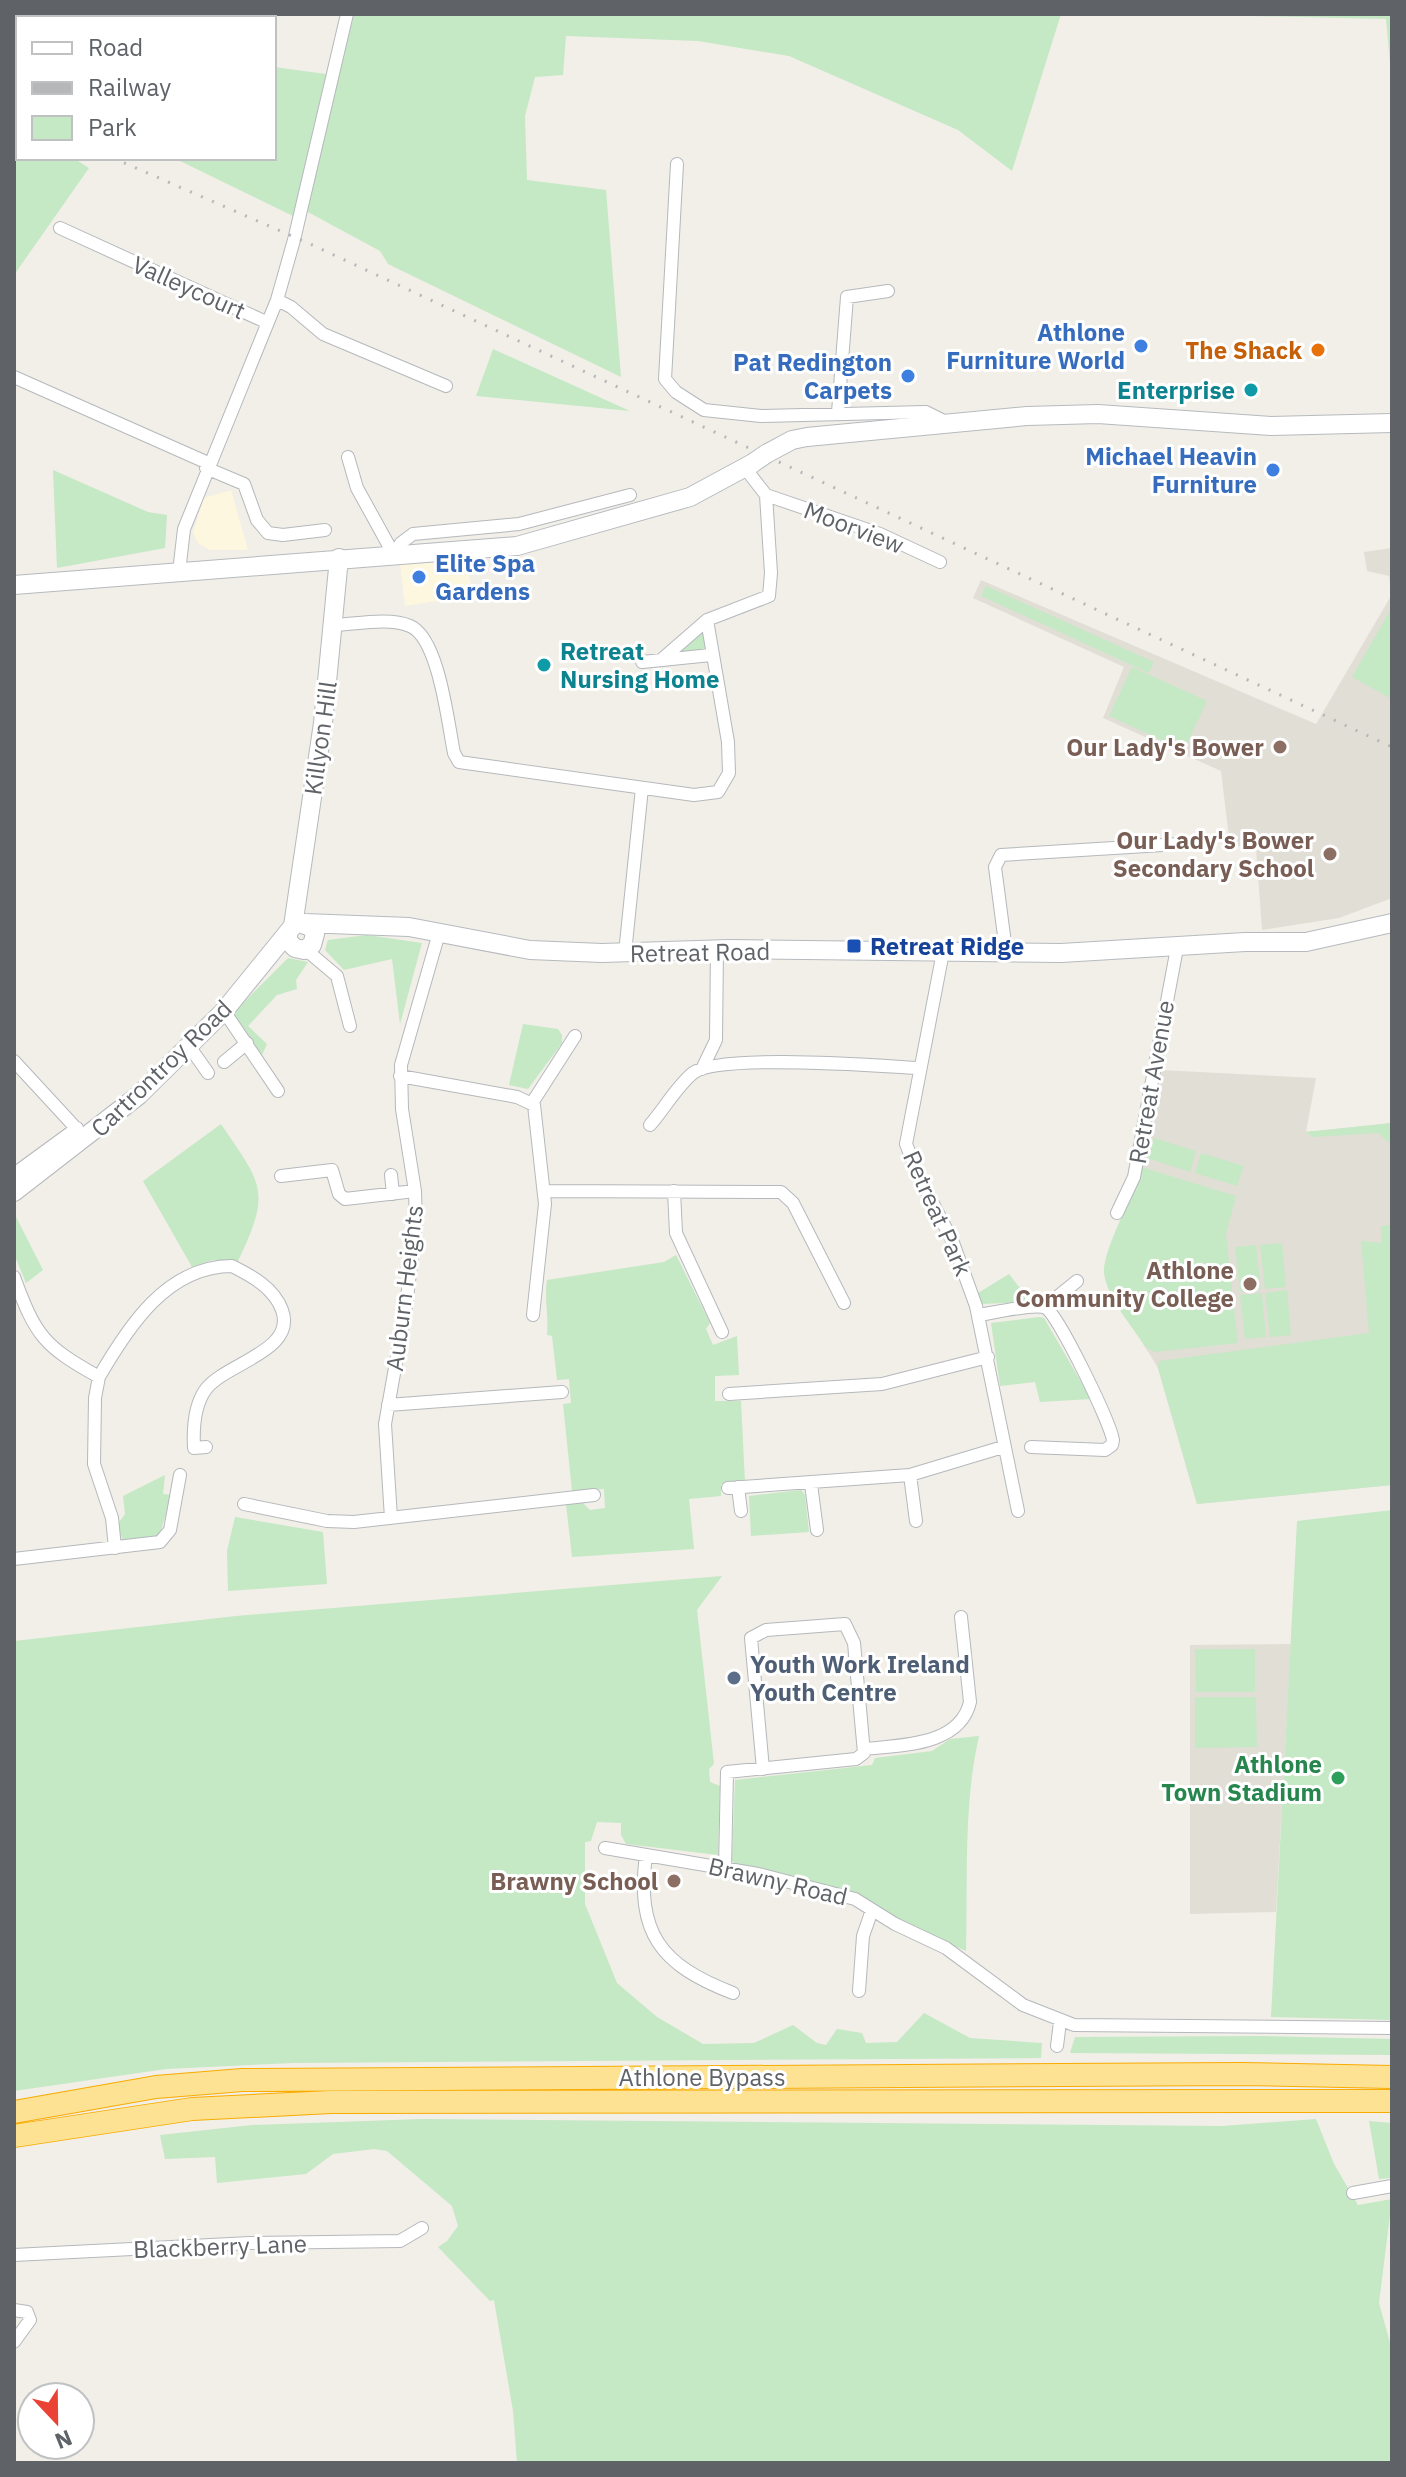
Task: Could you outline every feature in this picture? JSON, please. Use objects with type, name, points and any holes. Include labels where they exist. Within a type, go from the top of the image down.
[{"type":"highway","name":"Athlone Bypass","points":[[14,2112],[156,2087],[242,2080],[1392,2077]]},
{"type":"highway","points":[[14,2102],[105,2089],[156,2087]]},
{"type":"highway","name":"Athlone Bypass","points":[[14,2136],[192,2109],[331,2102],[1392,2101]]},
{"type":"highway","points":[[14,2152],[155,2122],[331,2102]]},
{"type":"street","points":[[266,322],[277,300],[294,240],[347,14]]},
{"type":"street","points":[[677,164],[665,379],[676,392],[704,410],[761,416],[926,412],[949,423]]},
{"type":"street","name":"Valleycourt","points":[[60,228],[266,322],[207,466],[181,539],[179,572]]},
{"type":"street","points":[[838,412],[847,297],[888,291]]},
{"type":"street","points":[[277,300],[291,307],[323,334],[446,386]]},
{"type":"street","points":[[14,378],[244,484],[257,520],[268,533],[283,535],[325,530]]},
{"type":"street","points":[[14,585],[339,558],[499,549],[544,540],[690,497],[792,440],[949,423],[1098,414],[1271,426],[1392,423]]},
{"type":"street","points":[[348,457],[363,501],[394,555]]},
{"type":"street","points":[[755,461],[766,495]]},
{"type":"street","points":[[394,555],[401,543],[413,534],[519,524],[630,495]]},
{"type":"street","name":"Moorview","points":[[707,620],[769,596],[771,573],[766,495],[880,534],[940,562]]},
{"type":"street","name":"Killyon Hill","points":[[301,932],[335,625],[339,558]]},
{"type":"street","points":[[335,625],[409,625],[423,634],[435,662],[454,753],[459,762],[642,788],[708,794],[718,792],[729,773],[728,742],[707,620]]},
{"type":"street","points":[[661,660],[707,620]]},
{"type":"street","points":[[642,662],[711,655]]},
{"type":"street","points":[[625,953],[642,788]]},
{"type":"street","points":[[1006,951],[995,867],[1001,855],[1195,843]]},
{"type":"street","name":"Retreat Road","points":[[301,932],[341,925],[390,926],[530,950],[625,953],[717,949],[1006,951],[1061,958],[1245,942],[1306,942],[1392,923]]},
{"type":"street","points":[[301,932],[339,980],[350,1026]]},
{"type":"street","name":"Cartrontroy Road","points":[[14,1192],[81,1134],[133,1101],[224,1011],[263,965],[301,932]]},
{"type":"street","name":"Auburn Heights","points":[[391,1518],[385,1431],[411,1271],[415,1191],[400,1076],[403,1055],[439,933]]},
{"type":"street","name":"Retreat Avenue","points":[[1117,1213],[1134,1177],[1177,948]]},
{"type":"street","points":[[702,1069],[716,1040],[717,949]]},
{"type":"street","name":"Retreat Park","points":[[943,952],[906,1144],[919,1177],[952,1240],[979,1315],[1018,1511]]},
{"type":"street","points":[[224,1011],[278,1091]]},
{"type":"street","points":[[532,1103],[575,1036]]},
{"type":"street","points":[[189,1046],[212,1070],[247,1043]]},
{"type":"street","points":[[14,1061],[81,1134],[14,1174]]},
{"type":"street","points":[[650,1125],[694,1072],[702,1069],[794,1063],[919,1068]]},
{"type":"street","points":[[400,1076],[532,1103]]},
{"type":"street","points":[[532,1103],[536,1111],[545,1191],[533,1315]]},
{"type":"street","points":[[281,1176],[332,1170],[339,1194],[345,1199],[415,1191]]},
{"type":"street","points":[[391,1175],[393,1194]]},
{"type":"street","points":[[545,1191],[767,1190],[785,1195],[844,1303]]},
{"type":"street","points":[[674,1191],[676,1233],[722,1332]]},
{"type":"street","points":[[115,1548],[108,1504],[94,1464],[95,1398],[99,1377],[133,1324],[172,1285],[202,1271],[232,1266],[257,1280],[276,1299],[284,1315],[283,1328],[272,1346],[222,1373],[204,1391],[193,1431],[194,1448],[206,1447]]},
{"type":"street","points":[[14,1277],[33,1325],[46,1344],[99,1377]]},
{"type":"street","points":[[979,1315],[1045,1307],[1077,1281]]},
{"type":"street","points":[[1031,1447],[1102,1450],[1113,1443],[1109,1424],[1080,1364],[1045,1307]]},
{"type":"street","points":[[729,1394],[901,1382],[988,1357]]},
{"type":"street","name":"Auburn Heights","points":[[388,1405],[562,1392]]},
{"type":"street","points":[[741,1511],[733,1488],[910,1475],[1003,1447]]},
{"type":"street","points":[[14,1559],[152,1544],[165,1538],[180,1475]]},
{"type":"street","points":[[910,1475],[916,1521]]},
{"type":"street","points":[[811,1484],[817,1530]]},
{"type":"street","points":[[244,1504],[339,1522],[594,1495]]},
{"type":"street","points":[[725,1868],[721,1772],[856,1759],[865,1749],[929,1741],[967,1711],[970,1702],[961,1617]]},
{"type":"street","points":[[763,1769],[750,1642],[755,1633],[766,1630],[837,1622],[847,1626],[854,1643],[865,1749]]},
{"type":"street","name":"Brawny Road","points":[[605,1848],[725,1868],[844,1896],[939,1944],[1023,2005],[1060,2022],[1106,2028],[1392,2028]]},
{"type":"street","points":[[646,1855],[643,1905],[658,1941],[691,1974],[733,1993]]},
{"type":"street","points":[[859,1991],[863,1936],[872,1910]]},
{"type":"street","points":[[1057,2046],[1060,2022]]},
{"type":"street","points":[[1353,2193],[1392,2186]]},
{"type":"street","name":"Blackberry Lane","points":[[14,2255],[250,2243],[400,2241],[422,2228]]},
{"type":"street","points":[[14,2310],[27,2312],[30,2320],[14,2342]]},
{"type":"shaded area","points":[[231,490],[248,550],[210,550],[198,543],[193,533],[204,498]]},
{"type":"shaded area","name":"Our Lady's Bower","points":[[1392,548],[1392,898],[1339,918],[1262,930],[1256,847],[1230,846],[1221,771],[1103,718],[1124,667],[973,598],[981,580],[1316,724],[1391,596],[1389,576],[1367,571],[1364,552]]},
{"type":"shaded area","points":[[466,561],[473,595],[405,606],[400,564]]},
{"type":"shaded area","name":"Athlone Community College","points":[[1161,1070],[1316,1078],[1306,1132],[1392,1123],[1392,1485],[1197,1504],[1158,1368],[1109,1288],[1104,1273],[1107,1255],[1136,1191],[1156,1116]]},
{"type":"shaded area","points":[[1291,1644],[1276,1912],[1190,1914],[1190,1645]]},
{"type":"green space","points":[[14,14],[258,14],[16,16],[14,92]]},
{"type":"green space","points":[[354,14],[1061,14],[1012,171],[958,130],[789,56],[698,41],[566,36],[563,75],[535,77],[525,116],[527,180],[606,190],[621,377],[388,264],[380,251],[306,211]]},
{"type":"green space","points":[[1167,14],[1392,14],[1392,85],[1386,19]]},
{"type":"green space","points":[[276,67],[326,74],[293,216],[178,160],[276,160]]},
{"type":"green space","points":[[14,128],[16,160],[76,160],[89,168],[14,275]]},
{"type":"green space","points":[[493,349],[630,411],[476,396]]},
{"type":"green space","points":[[53,470],[148,512],[167,515],[165,548],[57,568]]},
{"type":"green space","points":[[986,586],[1154,662],[1149,673],[981,596]]},
{"type":"green space","points":[[1392,607],[1392,699],[1352,677]]},
{"type":"green space","points":[[707,620],[711,655],[661,660]]},
{"type":"green space","points":[[1132,667],[1207,701],[1184,750],[1109,716]]},
{"type":"green space","points":[[367,935],[422,943],[400,1024],[392,959],[344,970],[325,950],[328,940]]},
{"type":"green space","points":[[288,958],[308,962],[296,980],[297,989],[277,995],[248,1026],[267,1044],[262,1055],[232,1014]]},
{"type":"green space","points":[[523,1024],[558,1029],[562,1035],[562,1043],[528,1089],[509,1085]]},
{"type":"green space","points":[[1392,1123],[1392,1145],[1378,1133],[1313,1137],[1305,1132]]},
{"type":"green space","points":[[221,1124],[253,1175],[258,1189],[255,1218],[238,1261],[213,1260],[192,1267],[143,1181]]},
{"type":"green space","points":[[1154,1138],[1196,1151],[1190,1172],[1147,1158]]},
{"type":"green space","points":[[1201,1153],[1244,1166],[1237,1186],[1195,1173]]},
{"type":"green space","points":[[1141,1167],[1236,1196],[1226,1234],[1238,1343],[1155,1352],[1146,1348],[1115,1301],[1106,1282],[1105,1262]]},
{"type":"green space","points":[[14,1213],[43,1270],[26,1283],[14,1254]]},
{"type":"green space","points":[[1392,1225],[1392,1485],[1197,1504],[1158,1368],[1159,1361],[1369,1333],[1361,1241],[1382,1243],[1381,1226]]},
{"type":"green space","points":[[1282,1243],[1286,1287],[1265,1289],[1260,1245]]},
{"type":"green space","points":[[1256,1245],[1261,1289],[1240,1291],[1235,1247]]},
{"type":"green space","points":[[676,1255],[710,1323],[706,1329],[713,1345],[737,1336],[739,1375],[715,1376],[715,1401],[741,1401],[745,1483],[721,1484],[721,1496],[689,1499],[694,1549],[572,1557],[566,1504],[582,1502],[590,1510],[605,1508],[604,1489],[572,1491],[563,1404],[571,1403],[569,1379],[557,1380],[552,1336],[547,1335],[547,1280],[664,1262]]},
{"type":"green space","points":[[1009,1274],[1031,1302],[981,1304],[978,1293]]},
{"type":"green space","points":[[1287,1290],[1291,1335],[1270,1337],[1265,1293]]},
{"type":"green space","points":[[1262,1293],[1266,1337],[1245,1339],[1240,1295]]},
{"type":"green space","points":[[1044,1318],[1091,1399],[1040,1402],[1035,1382],[1000,1386],[991,1323]]},
{"type":"green space","points":[[165,1475],[163,1494],[172,1495],[159,1536],[123,1541],[117,1525],[125,1514],[123,1496]]},
{"type":"green space","points":[[801,1490],[805,1495],[809,1532],[751,1536],[749,1496]]},
{"type":"green space","name":"Athlone Town Stadium","points":[[1392,1510],[1392,2020],[1271,2017],[1297,1521]]},
{"type":"green space","points":[[235,1517],[323,1532],[327,1584],[228,1591],[227,1551]]},
{"type":"green space","points":[[722,1576],[697,1610],[714,1764],[709,1769],[710,1782],[720,1786],[718,1855],[626,1844],[621,1835],[621,1823],[597,1822],[591,1841],[585,1842],[585,1904],[617,1983],[657,2017],[703,2044],[754,2043],[793,2025],[817,2043],[826,2045],[837,2029],[862,2033],[866,2043],[897,2042],[924,2013],[970,2038],[1042,2043],[1041,2058],[293,2063],[166,2069],[14,2091],[14,1641],[236,1616]]},
{"type":"green space","points":[[1195,1649],[1255,1649],[1255,1692],[1196,1692]]},
{"type":"green space","points":[[1195,1697],[1256,1697],[1257,1747],[1195,1748]]},
{"type":"green space","points":[[979,1736],[968,1816],[966,1951],[892,1918],[864,1897],[736,1865],[732,1861],[735,1780],[872,1765],[875,1758],[932,1751],[950,1739]]},
{"type":"green space","points":[[1075,2037],[1392,2039],[1392,2055],[1070,2053]]},
{"type":"green space","points":[[422,2119],[1222,2126],[1316,2119],[1334,2164],[1358,2205],[1392,2199],[1379,2303],[1392,2350],[1392,2463],[517,2463],[513,2411],[494,2300],[490,2301],[438,2247],[458,2226],[452,2206],[387,2151],[374,2149],[333,2154],[306,2174],[217,2183],[215,2157],[165,2159],[160,2135],[252,2125]]},
{"type":"green space","points":[[1369,2121],[1392,2123],[1392,2178],[1379,2179]]},
{"type":"railway","points":[[118,160],[308,243],[1392,747]]},
{"type":"place","name":"Athlone Furniture World","points":[[1141,346]]},
{"type":"place","name":"The Shack","points":[[1318,350]]},
{"type":"place","name":"Pat Redington Carpets","points":[[908,376]]},
{"type":"place","name":"Enterprise","points":[[1251,390]]},
{"type":"place","name":"Michael Heavin Furniture","points":[[1273,470]]},
{"type":"place","name":"Elite Spa Gardens","points":[[419,577]]},
{"type":"place","name":"Retreat Nursing Home","points":[[544,665]]},
{"type":"place","name":"Our Lady's Bower","points":[[1280,747]]},
{"type":"place","name":"Our Lady's Bower Secondary School","points":[[1330,854]]},
{"type":"place","name":"Retreat Ridge","points":[[854,946]]},
{"type":"place","name":"Athlone Community College","points":[[1250,1284]]},
{"type":"place","name":"Youth Work Ireland Youth Centre","points":[[734,1678]]},
{"type":"place","name":"Athlone Town Stadium","points":[[1338,1778]]},
{"type":"place","name":"Brawny School","points":[[674,1881]]}]
